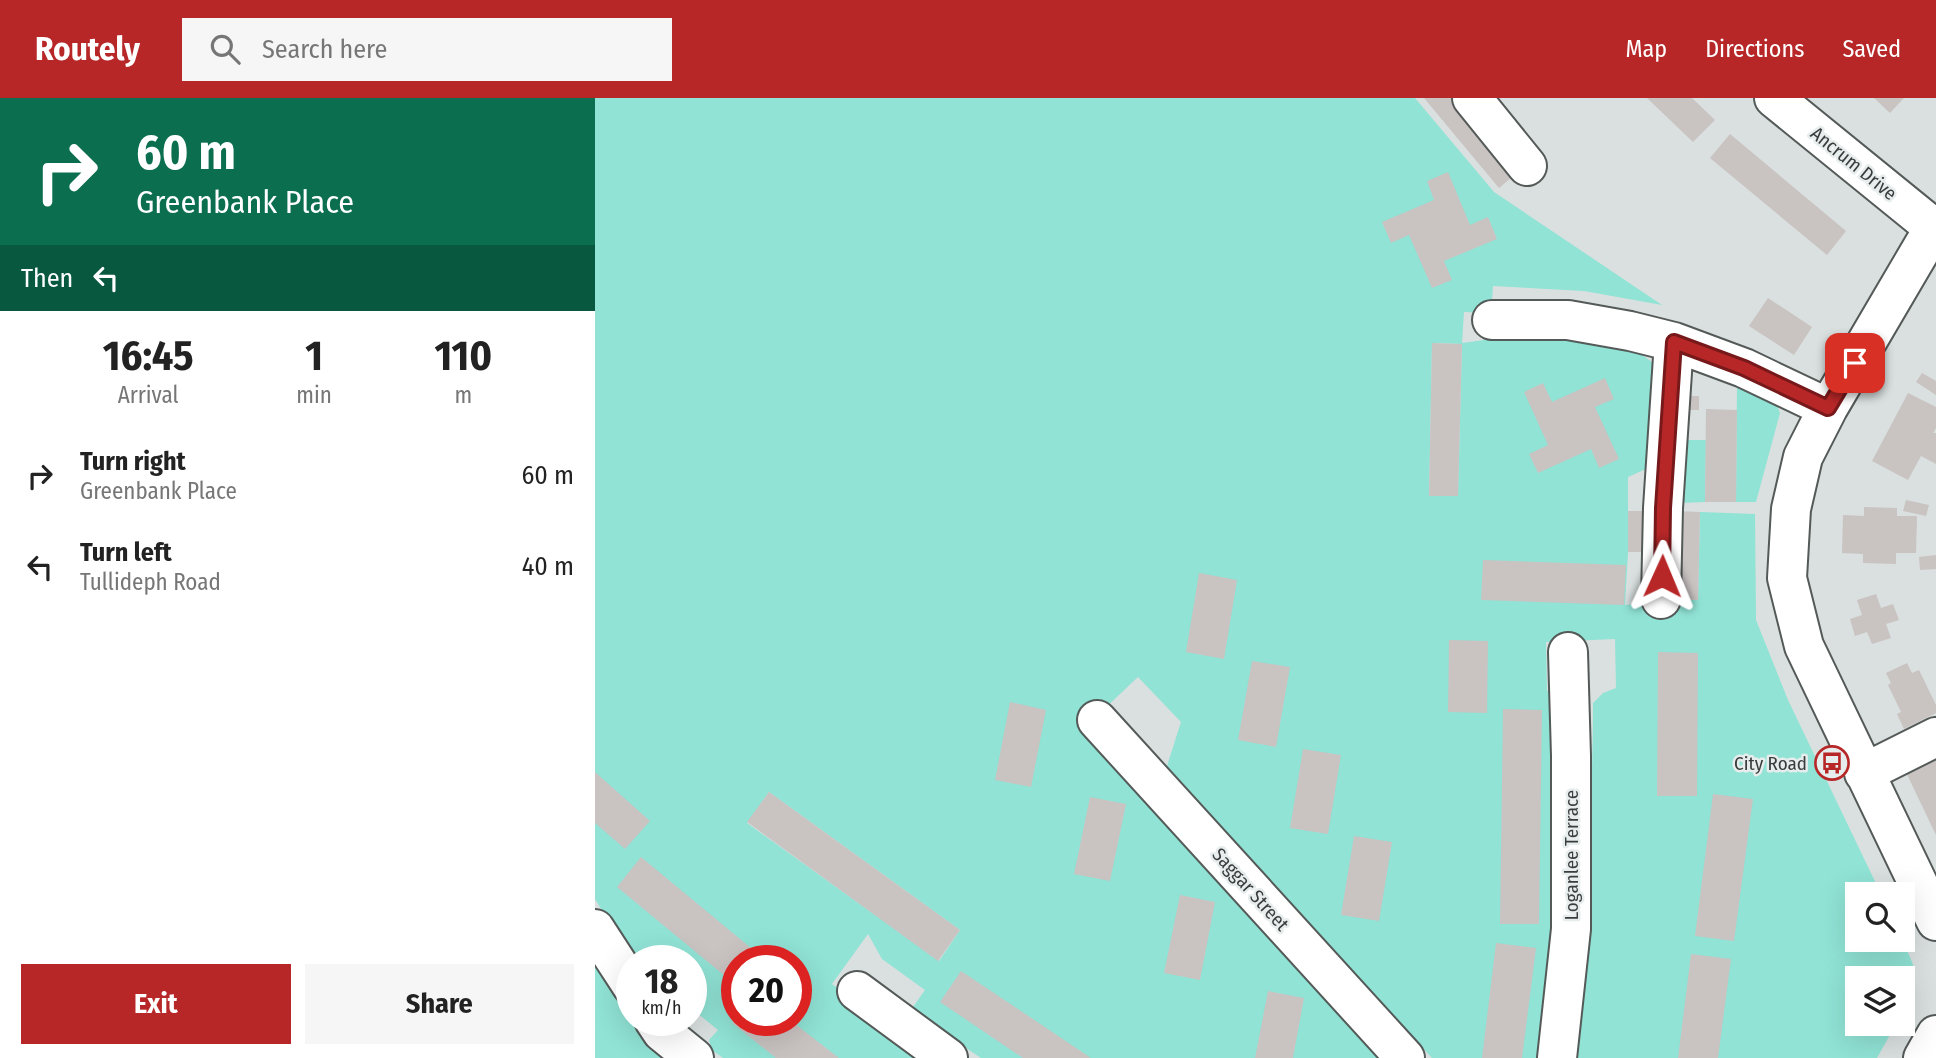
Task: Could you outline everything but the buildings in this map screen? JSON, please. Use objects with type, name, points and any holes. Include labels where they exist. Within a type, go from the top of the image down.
[{"type":"street","points":[[1472,98],[1527,166]]},
{"type":"street","name":"Ancrum Drive","points":[[1774,98],[1935,226]]},
{"type":"street","points":[[1935,226],[1828,408],[1803,457],[1791,509],[1787,578],[1804,646],[1936,921]]},
{"type":"street","points":[[1492,320],[1568,320],[1674,342],[1744,368],[1828,408]]},
{"type":"street","points":[[1661,600],[1663,508],[1674,342]]},
{"type":"street","name":"Loganlee Terrace","points":[[1557,1058],[1571,929],[1568,652]]},
{"type":"street","name":"Saggar Street","points":[[1097,720],[1405,1058]]},
{"type":"street","points":[[1864,772],[1936,737]]},
{"type":"street","points":[[595,929],[616,961]]},
{"type":"street","points":[[857,992],[949,1058]]},
{"type":"street","points":[[1923,1058],[1936,1035]]},
{"type":"street","points":[[668,1036],[694,1058]]},
{"type":"green space","points":[[595,98],[1415,98],[1494,192],[1662,305],[1584,291],[1493,286],[1491,313],[1464,312],[1462,343],[1492,339],[1571,341],[1638,352],[1652,362],[1659,391],[1657,464],[1628,477],[1625,605],[1675,599],[1698,600],[1700,512],[1755,514],[1756,620],[1788,700],[1875,882],[1845,882],[1845,952],[1907,952],[1913,966],[1845,966],[1845,1036],[1889,1036],[1877,1058],[1571,1058],[1587,881],[1593,703],[1603,693],[1616,688],[1615,639],[1546,642],[1547,691],[1558,692],[1558,928],[1544,1058],[1432,1058],[1167,766],[1181,722],[1138,677],[1083,729],[1382,1058],[981,1058],[924,1020],[913,1007],[925,990],[882,959],[868,934],[832,984],[933,1058],[723,1058],[712,1050],[709,1040],[718,1030],[707,1021],[707,945],[623,945],[595,899]],"holes":[[[1432,343],[1462,344],[1458,496],[1429,495]],[[769,792],[960,930],[939,961],[747,823]]]},
{"type":"green space","points":[[1737,384],[1775,401],[1780,413],[1756,502],[1736,502]]},
{"type":"green space","points":[[1680,440],[1706,440],[1705,502],[1679,503]]},
{"type":"green space","points":[[595,949],[616,981],[616,1036],[658,1036],[679,1058],[595,1058]]},
{"type":"place","name":"City Road","points":[[1832,763]]},
{"type":"route","points":[[1662,576],[1663,508],[1674,342],[1744,368],[1828,408],[1855,363]]}]
